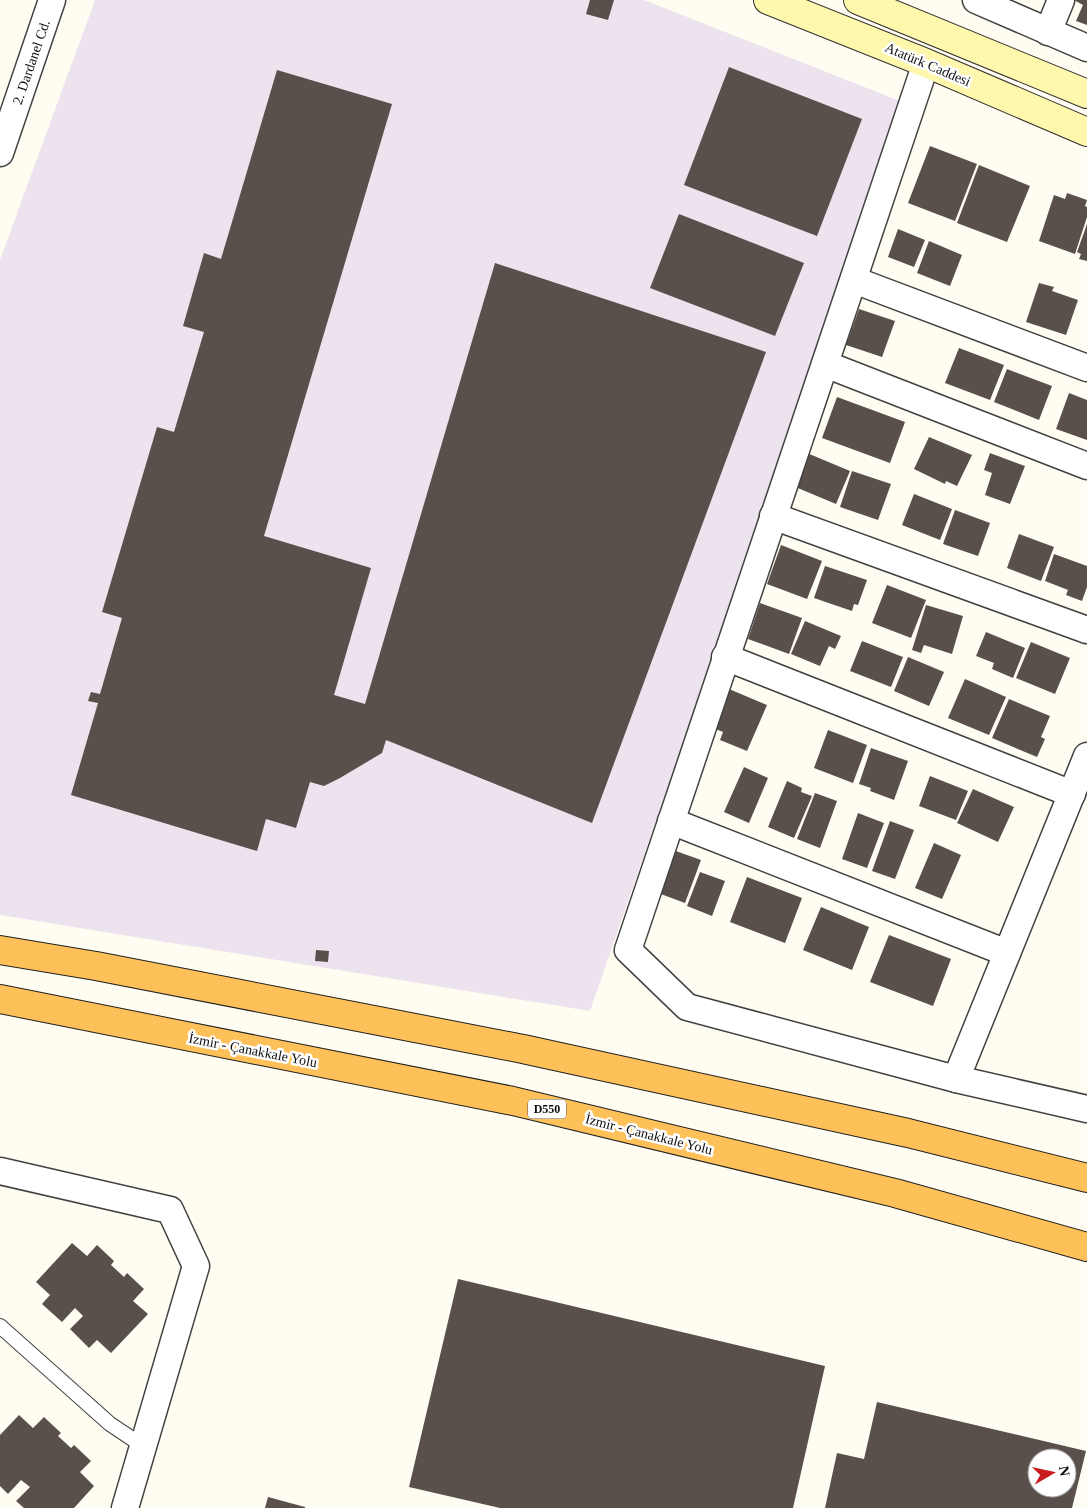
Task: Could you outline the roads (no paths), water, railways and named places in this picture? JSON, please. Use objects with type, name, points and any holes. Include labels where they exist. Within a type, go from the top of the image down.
[{"type":"highway","points":[[0,950],[96,966],[532,1051],[908,1133],[1087,1178]]},
{"type":"highway","name":"İzmir - Çanakkale Yolu","points":[[0,999],[513,1102],[895,1193],[1087,1247]]},
{"type":"main road","name":"Atatürk Caddesi","points":[[768,0],[926,63],[1087,132]]},
{"type":"main road","points":[[858,0],[1087,94]]},
{"type":"street","name":"2. Dardanel Cd.","points":[[0,153],[52,0]]},
{"type":"street","points":[[976,0],[1087,48]]},
{"type":"street","points":[[1048,32],[1061,0]]},
{"type":"street","points":[[926,63],[628,950],[687,1007],[956,1079],[1087,1109]]},
{"type":"street","points":[[854,280],[1087,368]]},
{"type":"street","points":[[825,364],[1087,466]]},
{"type":"street","points":[[773,516],[1087,630]]},
{"type":"street","points":[[725,657],[1072,794]]},
{"type":"street","points":[[956,1079],[1087,756]]},
{"type":"street","points":[[671,822],[1007,954]]},
{"type":"street","points":[[0,1171],[170,1210],[196,1266],[125,1508]]},
{"type":"lane","points":[[0,1326],[110,1424],[143,1446]]}]
